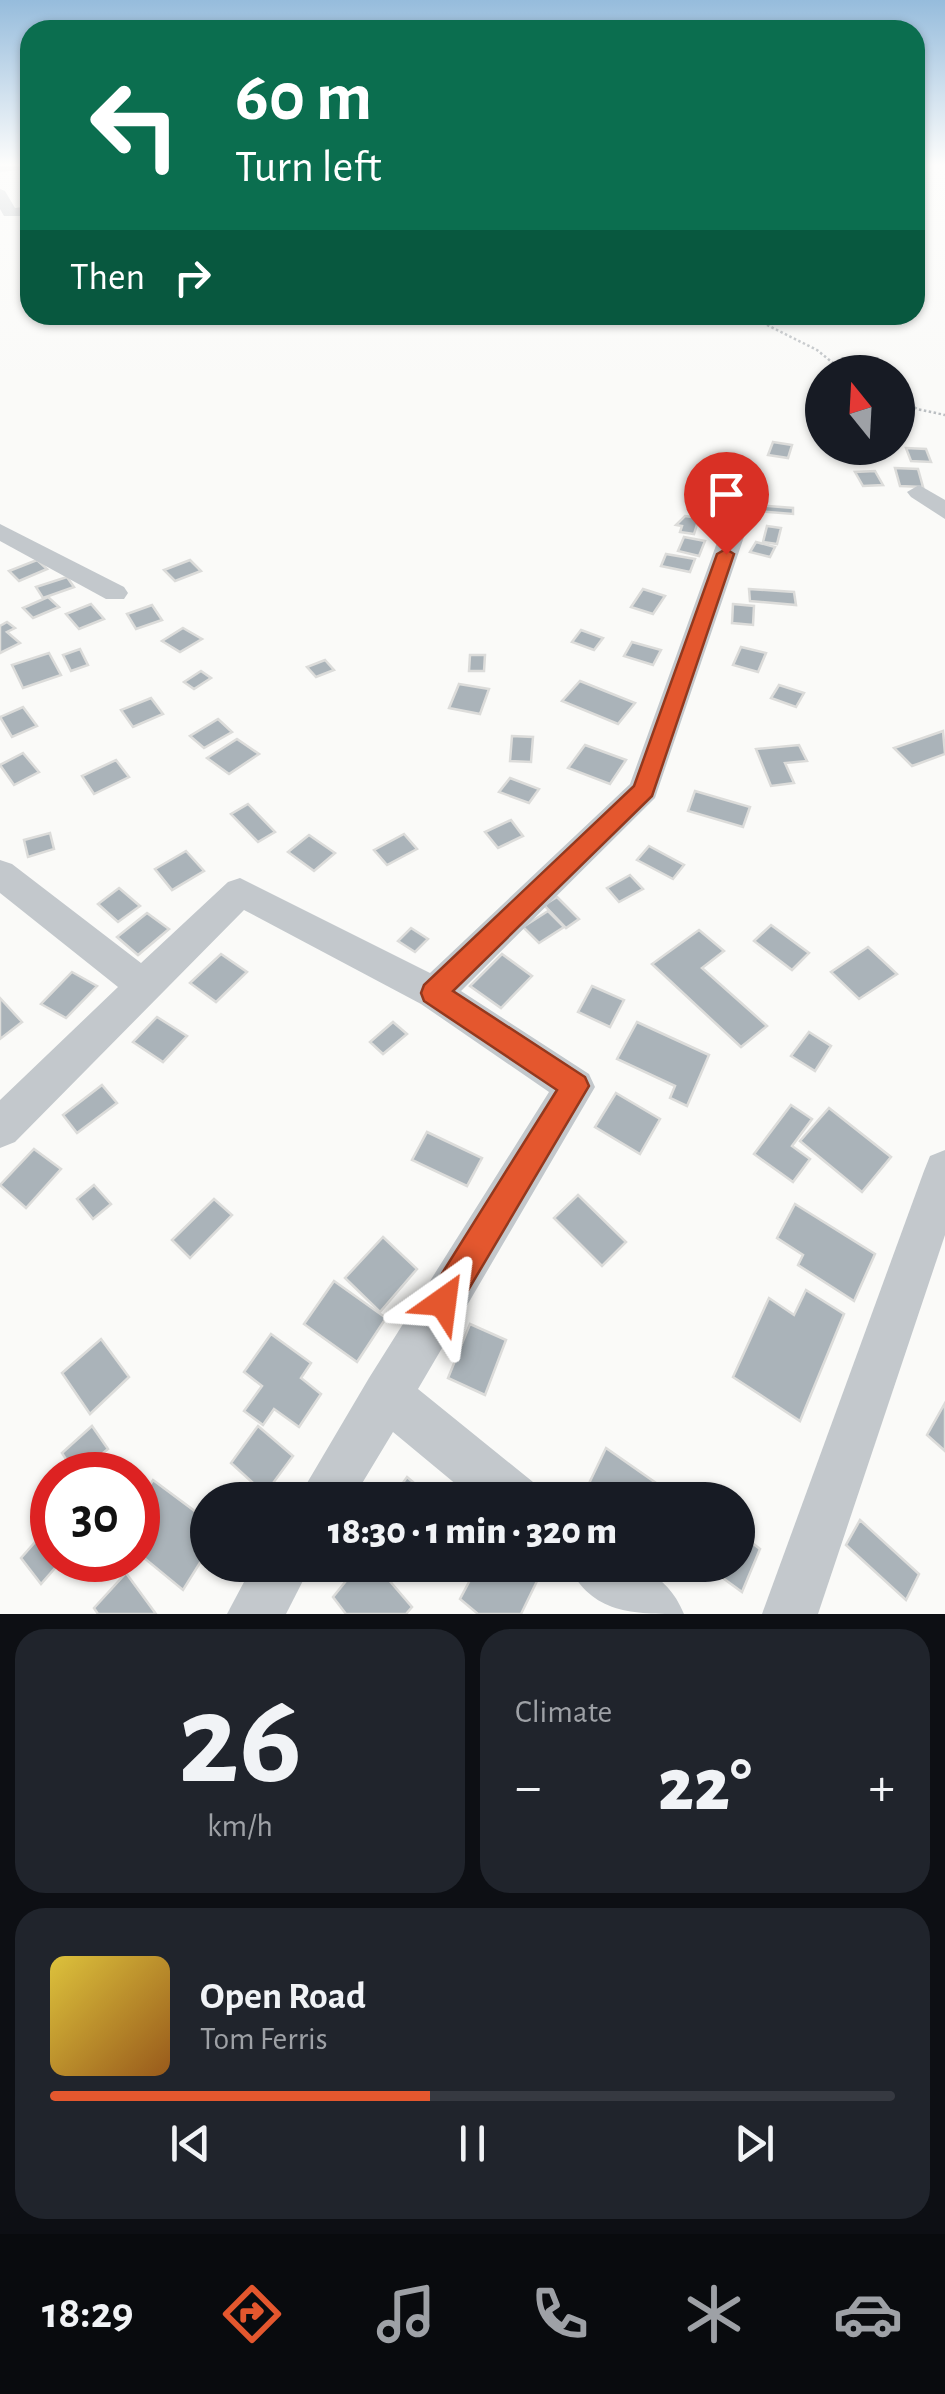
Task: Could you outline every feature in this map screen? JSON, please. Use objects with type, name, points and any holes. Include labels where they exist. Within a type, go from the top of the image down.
[{"type":"street","points":[[434,993],[644,790],[749,487]]},
{"type":"street","points":[[919,492],[945,512]]},
{"type":"street","points":[[0,531],[115,593]]},
{"type":"street","points":[[0,874],[142,986],[240,892],[434,993],[575,1086],[334,1482]]},
{"type":"street","points":[[0,1128],[161,968]]},
{"type":"street","points":[[790,1614],[945,1171]]},
{"type":"street","points":[[386,1395],[494,1482]]},
{"type":"street","points":[[255,1614],[274,1582]]},
{"type":"street","points":[[617,1582],[656,1614]]},
{"type":"path","points":[[767,325],[823,355]]},
{"type":"path","points":[[915,408],[945,414]]},
{"type":"building","points":[[773,442],[792,445],[788,458],[768,455]]},
{"type":"building","points":[[915,448],[926,449],[931,462],[915,461]]},
{"type":"building","points":[[895,468],[918,469],[923,487],[900,486]]},
{"type":"building","points":[[875,471],[883,485],[863,486],[855,472]]},
{"type":"building","points":[[756,505],[793,508],[793,514],[756,511]]},
{"type":"building","points":[[685,516],[699,518],[694,534],[680,532],[682,526],[676,525]]},
{"type":"building","points":[[767,526],[781,528],[777,544],[763,542]]},
{"type":"building","points":[[684,537],[705,541],[699,556],[678,551]]},
{"type":"building","points":[[756,542],[775,547],[770,557],[750,552]]},
{"type":"building","points":[[666,554],[695,559],[690,572],[661,566]]},
{"type":"building","points":[[37,560],[47,569],[19,581],[9,571]]},
{"type":"building","points":[[190,560],[201,571],[175,581],[164,570]]},
{"type":"building","points":[[67,577],[74,587],[43,598],[36,587]]},
{"type":"building","points":[[643,589],[665,596],[653,614],[631,607]]},
{"type":"building","points":[[749,589],[794,592],[796,605],[750,601]]},
{"type":"building","points":[[48,597],[59,607],[33,618],[23,608]]},
{"type":"building","points":[[91,604],[104,619],[79,629],[66,614]]},
{"type":"building","points":[[733,604],[754,606],[753,625],[732,623]]},
{"type":"building","points":[[152,605],[162,620],[136,629],[127,614]]},
{"type":"building","points":[[7,622],[15,628],[7,632],[20,643],[0,653],[0,626]]},
{"type":"building","points":[[183,628],[202,639],[180,652],[162,641]]},
{"type":"building","points":[[581,630],[603,638],[594,650],[572,642]]},
{"type":"building","points":[[632,642],[661,650],[653,665],[624,656]]},
{"type":"building","points":[[741,647],[766,653],[758,672],[733,665]]},
{"type":"building","points":[[80,649],[88,665],[71,671],[63,655]]},
{"type":"building","points":[[49,653],[61,675],[23,688],[12,665]]},
{"type":"building","points":[[470,655],[485,655],[484,671],[469,671]]},
{"type":"building","points":[[325,660],[334,670],[316,677],[307,667]]},
{"type":"building","points":[[201,671],[211,678],[194,689],[184,682]]},
{"type":"building","points":[[580,681],[635,703],[618,724],[562,701]]},
{"type":"building","points":[[459,684],[489,689],[480,714],[449,708]]},
{"type":"building","points":[[779,685],[804,693],[796,707],[771,698]]},
{"type":"building","points":[[151,698],[163,714],[133,727],[121,710]]},
{"type":"building","points":[[23,707],[37,726],[12,737],[0,717]]},
{"type":"building","points":[[218,719],[232,732],[204,748],[190,736]]},
{"type":"building","points":[[943,731],[945,754],[912,766],[894,748]]},
{"type":"building","points":[[512,736],[533,737],[531,762],[510,761]]},
{"type":"building","points":[[237,739],[259,754],[229,774],[207,758]]},
{"type":"building","points":[[585,745],[626,760],[610,784],[568,768]]},
{"type":"building","points":[[799,745],[807,761],[785,763],[794,783],[771,786],[756,749]]},
{"type":"building","points":[[23,753],[39,772],[14,785],[0,765]]},
{"type":"building","points":[[116,760],[129,777],[94,794],[82,776]]},
{"type":"building","points":[[510,778],[539,789],[529,803],[499,792]]},
{"type":"building","points":[[695,791],[750,807],[743,827],[688,811]]},
{"type":"building","points":[[248,804],[275,832],[258,842],[231,814]]},
{"type":"building","points":[[511,820],[523,836],[498,848],[485,832]]},
{"type":"building","points":[[50,833],[54,849],[28,857],[24,840]]},
{"type":"building","points":[[404,834],[417,849],[387,865],[374,850]]},
{"type":"building","points":[[309,835],[335,853],[314,871],[288,852]]},
{"type":"building","points":[[649,846],[684,865],[673,879],[637,860]]},
{"type":"building","points":[[186,851],[204,871],[172,890],[155,869]]},
{"type":"building","points":[[630,875],[643,889],[619,902],[607,888]]},
{"type":"building","points":[[119,888],[140,906],[118,922],[98,904]]},
{"type":"building","points":[[557,897],[579,919],[566,928],[544,905]]},
{"type":"building","points":[[548,911],[564,927],[539,943],[523,927]]},
{"type":"building","points":[[147,913],[169,929],[138,955],[117,937]]},
{"type":"building","points":[[771,925],[809,953],[792,970],[754,941]]},
{"type":"building","points":[[411,928],[428,939],[415,952],[398,941]]},
{"type":"building","points":[[699,930],[724,951],[702,968],[767,1026],[741,1047],[652,964]]},
{"type":"building","points":[[868,947],[897,974],[859,999],[831,972]]},
{"type":"building","points":[[221,954],[247,972],[216,1002],[190,983]]},
{"type":"building","points":[[502,954],[532,976],[501,1008],[470,986]]},
{"type":"building","points":[[72,972],[97,986],[66,1018],[41,1004]]},
{"type":"building","points":[[592,986],[624,1000],[610,1027],[578,1012]]},
{"type":"building","points":[[0,998],[22,1022],[0,1039]]},
{"type":"building","points":[[157,1017],[187,1036],[163,1062],[133,1042]]},
{"type":"building","points":[[393,1022],[407,1034],[383,1054],[370,1042]]},
{"type":"building","points":[[637,1022],[709,1055],[687,1106],[670,1098],[675,1086],[617,1059]]},
{"type":"building","points":[[809,1032],[831,1046],[815,1071],[791,1056]]},
{"type":"building","points":[[102,1085],[117,1103],[77,1133],[63,1115]]},
{"type":"building","points":[[616,1093],[660,1119],[640,1154],[595,1127]]},
{"type":"building","points":[[791,1105],[812,1119],[792,1146],[810,1159],[793,1182],[754,1154]]},
{"type":"building","points":[[829,1108],[891,1157],[862,1192],[800,1141]]},
{"type":"building","points":[[427,1132],[482,1158],[467,1186],[412,1160]]},
{"type":"building","points":[[34,1149],[61,1169],[26,1208],[0,1185]]},
{"type":"building","points":[[94,1185],[111,1204],[93,1219],[77,1199]]},
{"type":"building","points":[[578,1195],[626,1242],[602,1266],[554,1218]]},
{"type":"building","points":[[214,1199],[232,1215],[190,1258],[172,1240]]},
{"type":"building","points":[[795,1204],[875,1254],[854,1301],[798,1265],[803,1255],[777,1238]]},
{"type":"building","points":[[383,1237],[417,1269],[380,1312],[345,1278]]},
{"type":"building","points":[[334,1281],[386,1318],[357,1362],[304,1324]]},
{"type":"building","points":[[806,1290],[844,1314],[800,1421],[733,1377],[769,1298],[794,1315]]},
{"type":"building","points":[[470,1324],[506,1340],[485,1395],[448,1378]]},
{"type":"building","points":[[271,1334],[311,1363],[301,1378],[321,1394],[299,1427],[274,1409],[263,1425],[244,1411],[262,1386],[244,1372]]},
{"type":"building","points":[[101,1339],[129,1377],[90,1414],[62,1373]]},
{"type":"building","points":[[945,1403],[945,1451],[927,1435]]},
{"type":"building","points":[[92,1426],[108,1449],[104,1452],[63,1452]]},
{"type":"building","points":[[258,1426],[293,1456],[274,1482],[252,1482],[231,1463]]},
{"type":"building","points":[[606,1448],[655,1482],[590,1482]]},
{"type":"building","points":[[160,1485],[190,1508],[190,1579],[183,1590],[160,1571]]},
{"type":"building","points":[[860,1520],[919,1574],[906,1600],[846,1545]]},
{"type":"building","points":[[30,1548],[30,1570],[21,1558]]},
{"type":"building","points":[[118,1582],[133,1582],[156,1614],[98,1614],[94,1608]]},
{"type":"building","points":[[345,1582],[391,1582],[412,1607],[406,1614],[346,1614],[333,1597]]},
{"type":"building","points":[[469,1582],[537,1582],[521,1614],[478,1614],[460,1599]]},
{"type":"building","points":[[728,1582],[746,1582],[742,1592]]},
{"type":"route","points":[[443,1302],[575,1086],[434,993],[644,790],[726,554]]}]
